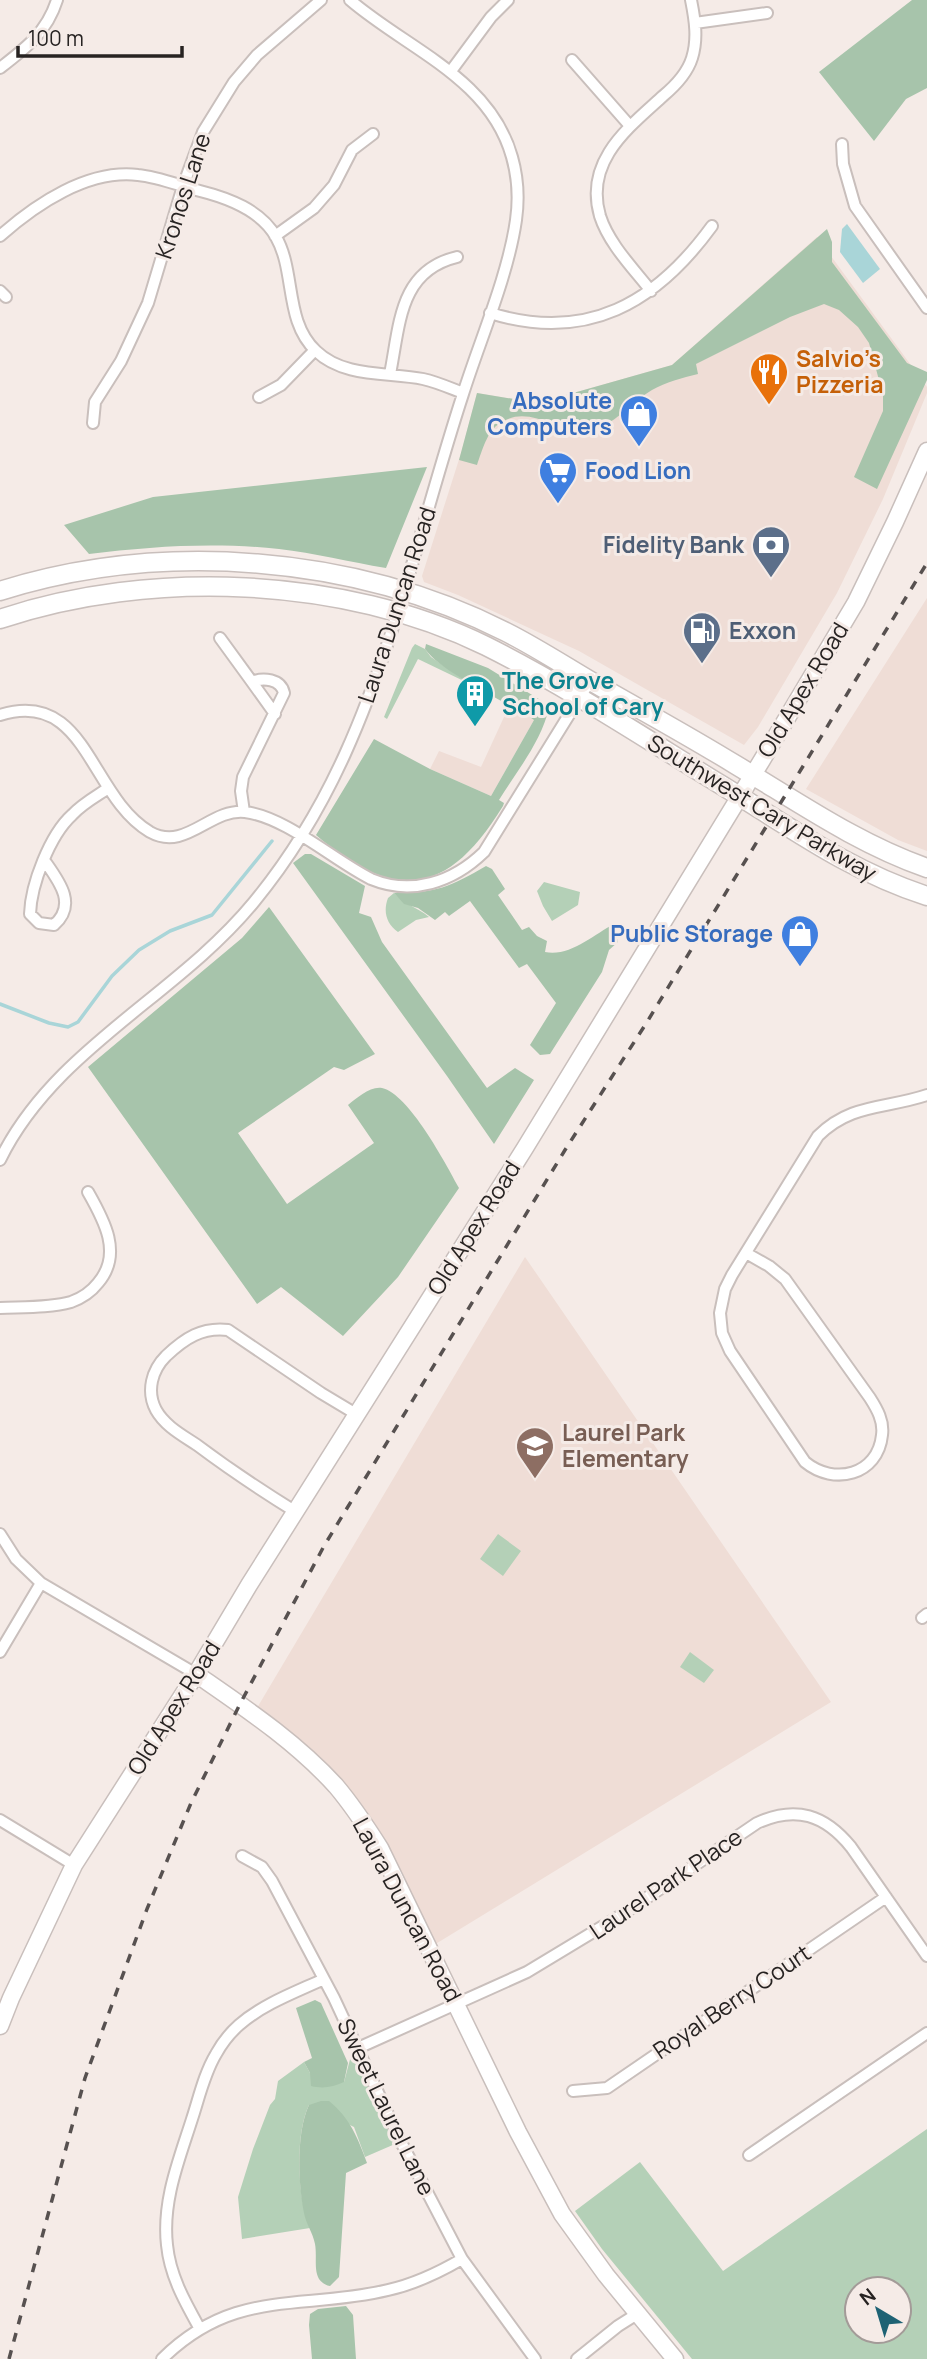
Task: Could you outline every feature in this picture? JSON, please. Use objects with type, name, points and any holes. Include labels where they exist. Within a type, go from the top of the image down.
[{"type":"main road","name":"Old Apex Road","points":[[0,2026],[74,1865],[518,1159],[740,796],[856,601],[927,451]]},
{"type":"main road","name":"Southwest Cary Parkway","points":[[0,591],[90,570],[159,562],[230,562],[312,570],[403,591],[506,631],[863,840],[927,868]]},
{"type":"main road","name":"Southwest Cary Parkway","points":[[0,619],[95,595],[208,588],[303,593],[397,612],[485,646],[740,796],[771,818],[847,863],[877,878],[927,896]]},
{"type":"main road","name":"Laura Duncan Road","points":[[196,1674],[282,1735],[336,1786],[380,1848],[518,2132],[562,2214],[606,2275],[675,2359]]},
{"type":"street","points":[[0,68],[30,46],[41,33],[50,20],[57,0]]},
{"type":"street","name":"Kronos Lane","points":[[93,423],[95,402],[121,361],[148,303],[183,186],[203,132],[234,82],[257,55],[321,0]]},
{"type":"street","name":"Laura Duncan Road","points":[[0,1160],[20,1125],[49,1087],[220,939],[254,902],[303,837],[344,757],[360,719],[397,612],[463,393],[491,313],[512,240],[518,198],[516,175],[508,145],[496,120],[478,96],[451,71],[380,24],[350,0]]},
{"type":"street","points":[[451,71],[491,17],[508,0]]},
{"type":"street","points":[[651,291],[610,238],[600,215],[597,191],[601,165],[613,145],[671,90],[687,71],[694,51],[695,23],[691,0]]},
{"type":"street","points":[[695,23],[767,13]]},
{"type":"street","points":[[572,60],[630,126]]},
{"type":"street","points":[[275,236],[314,208],[334,185],[352,150],[373,134]]},
{"type":"street","points":[[842,144],[843,164],[855,206],[927,308]]},
{"type":"street","points":[[0,236],[26,214],[51,198],[94,180],[124,174],[183,186],[237,203],[257,217],[275,236],[282,252],[294,311],[305,337],[315,351],[342,367],[424,379],[463,393]]},
{"type":"street","points":[[491,313],[534,324],[564,323],[607,314],[651,291],[684,263],[712,226]]},
{"type":"street","points":[[390,374],[408,295],[424,271],[439,261],[457,257]]},
{"type":"street","points":[[259,397],[281,385],[315,351]]},
{"type":"street","points":[[220,638],[275,715]]},
{"type":"street","points":[[244,812],[243,777],[284,693],[283,688],[276,682],[258,679],[252,682]]},
{"type":"street","points":[[0,715],[31,710],[56,717],[73,733],[107,789],[149,831],[167,837],[186,835],[224,816],[244,812],[262,816],[303,837],[358,873],[383,884],[405,887],[431,884],[445,879],[484,852],[590,681]]},
{"type":"street","points":[[44,860],[60,881],[67,897],[62,916],[54,925],[39,923],[30,914],[30,905],[44,860],[64,823],[107,789]]},
{"type":"street","points":[[746,1254],[769,1266],[785,1279],[880,1415],[880,1446],[865,1466],[856,1471],[847,1475],[830,1475],[806,1462],[730,1351],[720,1324],[721,1303],[732,1275],[818,1136],[849,1113],[927,1095]]},
{"type":"street","points":[[0,1308],[70,1302],[83,1297],[101,1280],[110,1261],[110,1243],[100,1213],[88,1192]]},
{"type":"street","points":[[296,1512],[236,1474],[164,1421],[152,1400],[151,1381],[158,1365],[172,1350],[194,1334],[215,1328],[229,1330],[356,1414]]},
{"type":"street","name":"Laura Duncan Road","points":[[0,1534],[16,1559],[41,1583],[196,1674]]},
{"type":"street","points":[[0,1651],[41,1583]]},
{"type":"street","name":"Laurel Park Place","points":[[358,2049],[527,1972],[623,1914],[757,1823],[792,1814],[803,1815],[829,1825],[851,1847],[927,1956]]},
{"type":"street","points":[[0,1820],[74,1865]]},
{"type":"street","name":"Sweet Laurel Lane","points":[[242,1856],[262,1867],[272,1881],[324,1979],[401,2142],[462,2259],[536,2359]]},
{"type":"street","name":"Royal Berry Court","points":[[573,2091],[607,2088],[886,1897]]},
{"type":"street","points":[[200,2329],[180,2292],[171,2266],[166,2217],[174,2178],[207,2072],[226,2039],[246,2020],[264,2008],[324,1979]]},
{"type":"street","points":[[0,2013],[11,1998]]},
{"type":"street","points":[[749,2155],[927,2033]]},
{"type":"street","points":[[162,2359],[200,2329],[226,2316],[266,2304],[386,2291],[434,2276],[462,2259]]},
{"type":"street","points":[[577,2359],[618,2326],[638,2314]]},
{"type":"shaded area","points":[[817,237],[927,387],[927,393],[883,499],[837,593],[758,727],[744,745],[579,651],[424,582],[422,576],[477,393],[538,403],[672,365]]},
{"type":"shaded area","points":[[927,598],[927,851],[898,840],[806,789]]},
{"type":"shaded area","points":[[510,704],[534,720],[491,796],[430,769],[439,751],[481,767]]},
{"type":"shaded area","name":"Laurel Park Elementary","points":[[525,1257],[831,1702],[429,1948],[361,1818],[254,1713]]},
{"type":"green space","points":[[912,0],[927,0],[927,88],[906,99],[874,141],[819,72]]},
{"type":"green space","points":[[827,229],[832,242],[832,262],[907,363],[927,372],[927,380],[877,489],[854,477],[883,411],[883,395],[869,343],[858,327],[839,310],[824,304],[790,317],[696,364],[698,374],[668,382],[652,390],[598,428],[578,430],[523,416],[511,418],[492,431],[477,465],[459,460],[477,393],[538,403],[672,365]]},
{"type":"green space","points":[[427,467],[386,568],[255,547],[160,547],[89,554],[64,525],[153,497]]},
{"type":"green space","points":[[415,644],[470,684],[418,659],[387,719],[384,717]]},
{"type":"green space","points":[[426,644],[488,668],[549,708],[534,744],[499,800],[504,803],[503,806],[482,836],[462,858],[440,873],[419,880],[395,879],[371,872],[344,857],[316,835],[374,739],[430,769],[491,796],[534,720],[446,668],[425,649]]},
{"type":"green space","points":[[305,854],[311,854],[365,886],[359,913],[371,917],[382,942],[487,1088],[515,1068],[534,1080],[494,1144],[293,863]]},
{"type":"green space","points":[[486,866],[492,869],[505,889],[498,895],[522,930],[529,927],[537,936],[547,941],[545,952],[554,953],[572,948],[614,924],[618,942],[609,950],[602,972],[550,1054],[540,1055],[530,1045],[556,1003],[527,964],[519,968],[470,901],[449,916],[445,912],[435,920],[418,908],[404,904],[394,893],[421,892],[442,887]]},
{"type":"green space","points":[[544,882],[580,892],[578,905],[552,921],[537,891]]},
{"type":"green space","points":[[394,893],[429,917],[416,920],[398,932],[388,921],[386,912],[388,898]]},
{"type":"green space","points":[[269,907],[375,1054],[344,1070],[334,1067],[238,1133],[287,1204],[374,1143],[348,1105],[368,1091],[382,1088],[393,1093],[415,1116],[459,1188],[398,1277],[343,1336],[281,1287],[257,1304],[88,1067],[242,938]]},
{"type":"green space","points":[[498,1534],[521,1551],[503,1576],[480,1559]]},
{"type":"green space","points":[[690,1652],[714,1670],[704,1683],[680,1667]]},
{"type":"green space","points":[[315,2000],[321,2003],[348,2063],[344,2082],[328,2087],[311,2086],[310,2073],[304,2062],[312,2058],[296,2008]]},
{"type":"green space","points":[[352,2052],[395,2144],[365,2157],[354,2127],[309,2105],[301,2132],[299,2166],[302,2200],[310,2228],[242,2239],[238,2197],[253,2149],[270,2105],[275,2099],[278,2081],[304,2062],[310,2073],[344,2082]]},
{"type":"green space","points":[[329,2101],[348,2121],[367,2163],[346,2173],[339,2277],[330,2286],[317,2275],[315,2244],[304,2213],[300,2188],[300,2143],[305,2116],[309,2105]]},
{"type":"green space","points":[[927,2129],[927,2359],[692,2359],[602,2249],[575,2211],[640,2162],[723,2271]]},
{"type":"green space","points":[[346,2306],[353,2315],[356,2359],[312,2359],[310,2314],[318,2309]]},
{"type":"water","points":[[847,224],[880,269],[863,283],[840,252],[842,229]]},
{"type":"waterway","points":[[0,1004],[49,1023],[68,1027],[78,1022],[112,976],[139,950],[170,931],[212,915],[272,841]]},
{"type":"railway","points":[[9,2359],[85,2078],[147,1909],[191,1803],[240,1704],[324,1546],[927,563]]},
{"type":"place","name":"Salvio’s Pizzeria","points":[[769,406]]},
{"type":"place","name":"Absolute Computers","points":[[639,448]]},
{"type":"place","name":"Food Lion","points":[[558,505]]},
{"type":"place","name":"Fidelity Bank","points":[[771,579]]},
{"type":"place","name":"Exxon","points":[[702,665]]},
{"type":"place","name":"The Grove School of Cary","points":[[475,728]]},
{"type":"place","name":"Public Storage","points":[[800,968]]},
{"type":"place","name":"Laurel Park Elementary","points":[[535,1480]]}]
